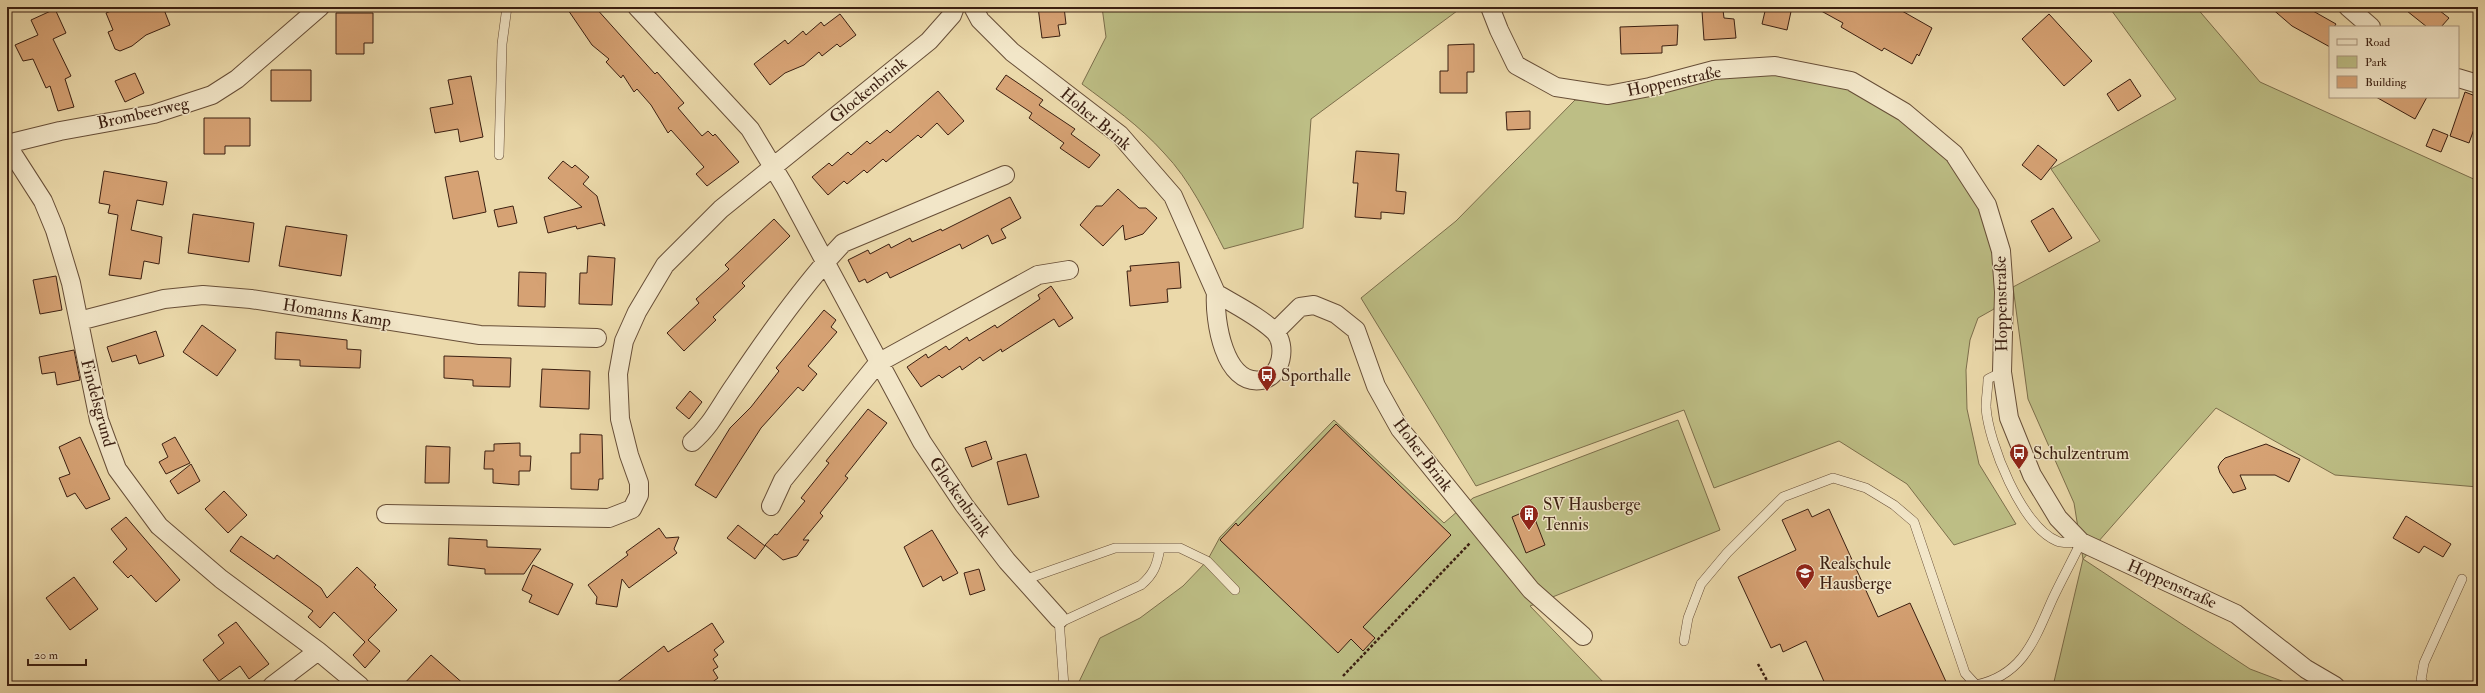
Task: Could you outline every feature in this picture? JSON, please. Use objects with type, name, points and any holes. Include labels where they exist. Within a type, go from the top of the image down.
[{"type":"street","name":"Brombeerweg","points":[[7,145],[60,131],[154,114],[212,95],[237,79],[320,7]]},
{"type":"street","name":"Glockenbrink","points":[[637,7],[750,129],[773,165],[878,363],[922,442],[960,498],[1024,580],[1059,621]]},
{"type":"street","name":"Glockenbrink","points":[[386,514],[609,518],[632,509],[640,495],[640,483],[629,455],[620,418],[618,374],[624,341],[637,312],[665,266],[721,208],[928,41],[952,15],[955,7]]},
{"type":"street","name":"Hoher Brink","points":[[973,7],[980,20],[1012,52],[1120,135],[1174,196],[1216,293],[1215,310],[1221,339],[1229,362],[1241,374],[1253,380],[1264,380],[1273,373],[1281,360],[1283,346],[1275,332],[1257,318],[1216,293]]},
{"type":"street","name":"Hoppenstraße","points":[[1490,7],[1498,30],[1516,65],[1556,87],[1608,95],[1650,87],[1714,70],[1775,66],[1851,81],[1904,112],[1954,154],[1987,205],[2001,251],[2004,292],[2002,372],[2009,418],[2032,474],[2058,518],[2081,542],[2236,614],[2306,669],[2335,686]]},
{"type":"street","points":[[2348,7],[2370,26]]},
{"type":"street","points":[[2459,78],[2478,84]]},
{"type":"street","name":"Findelsgrund","points":[[7,145],[43,201],[55,230],[71,283],[99,420],[117,469],[160,526],[221,579],[318,651],[360,686]]},
{"type":"street","points":[[692,442],[705,431],[734,386],[824,262],[843,242],[1005,175]]},
{"type":"street","points":[[771,506],[784,480],[878,363],[1038,275],[1069,270]]},
{"type":"street","name":"Homanns Kamp","points":[[79,321],[164,299],[203,295],[251,300],[480,335],[597,338]]},
{"type":"street","name":"Hoher Brink","points":[[1275,332],[1300,307],[1314,305],[1336,314],[1356,330],[1376,386],[1400,429],[1531,590],[1583,636]]},
{"type":"street","points":[[272,686],[318,651]]},
{"type":"lane","points":[[499,156],[502,44],[507,7]]},
{"type":"lane","points":[[1684,640],[1688,618],[1701,584],[1727,554],[1783,497],[1833,478],[1866,488],[1894,505],[1914,522],[1965,673],[1976,686],[1993,682],[2009,672],[2028,652],[2081,542],[2057,542],[2039,528],[2014,494],[1994,445],[1986,407],[1988,379],[2002,372]]},
{"type":"lane","points":[[1024,580],[1115,548],[1180,548],[1207,561],[1235,590]]},
{"type":"lane","points":[[1064,686],[1059,621],[1141,585],[1151,576],[1157,566],[1160,548]]},
{"type":"lane","points":[[2426,686],[2421,680],[2424,662],[2462,579]]},
{"type":"path","points":[[1343,676],[1482,531]]},
{"type":"path","points":[[1758,664],[1770,686]]},
{"type":"green space","points":[[1102,7],[1453,7],[1457,11],[1311,119],[1303,228],[1224,249],[1190,187],[1182,175],[1155,143],[1114,108],[1082,84],[1106,37]]},
{"type":"green space","points":[[2109,7],[2196,7],[2260,82],[2478,181],[2478,487],[2335,475],[2216,408],[2083,559],[2074,503],[2028,399],[2013,287],[2100,241],[2051,169],[2176,99]]},
{"type":"green space","points":[[1777,71],[1845,84],[1900,118],[1949,155],[1983,207],[1994,255],[1998,290],[1994,309],[1978,318],[1970,340],[1966,370],[1967,409],[1979,464],[2016,524],[1954,545],[1907,484],[1839,441],[1714,488],[1684,410],[1476,486],[1361,298],[1456,221],[1575,100],[1610,100],[1715,75]]},
{"type":"green space","points":[[1334,420],[1444,523],[1473,498],[1678,420],[1720,530],[1530,606],[1607,686],[1077,686],[1100,638],[1140,618],[1183,586],[1207,561],[1220,537]]},
{"type":"green space","points":[[2083,559],[2250,669],[2295,686],[2053,686]]},
{"type":"building","points":[[121,7],[163,7],[170,25],[146,35],[132,46],[120,51],[115,49],[108,32],[113,30],[106,13]]},
{"type":"building","points":[[566,7],[595,7],[655,74],[657,72],[684,103],[678,108],[702,136],[708,131],[713,136],[715,134],[739,162],[707,186],[696,174],[704,167],[671,130],[668,133],[651,105],[637,89],[634,92],[623,75],[621,78],[606,62],[609,59],[592,45]]},
{"type":"building","points":[[1038,7],[1064,7],[1066,24],[1058,25],[1060,36],[1042,38]]},
{"type":"building","points":[[1766,7],[1792,7],[1787,30],[1762,24]]},
{"type":"building","points":[[1814,7],[1895,7],[1932,28],[1919,56],[1917,54],[1912,64],[1884,48],[1882,51],[1841,27],[1843,23]]},
{"type":"building","points":[[2270,7],[2306,7],[2336,24],[2335,26],[2329,26],[2329,46],[2292,26]]},
{"type":"building","points":[[2402,7],[2435,7],[2449,18],[2442,26],[2426,26]]},
{"type":"building","points":[[55,9],[66,33],[53,39],[71,76],[65,79],[74,107],[58,111],[50,86],[46,88],[33,59],[23,61],[15,45],[38,35],[31,20]]},
{"type":"building","points":[[1723,10],[1724,18],[1734,19],[1736,38],[1704,40],[1702,11]]},
{"type":"building","points":[[336,13],[373,13],[373,43],[364,43],[364,54],[336,54]]},
{"type":"building","points":[[840,14],[856,35],[840,47],[837,44],[822,56],[819,52],[804,65],[785,73],[770,85],[754,64],[785,40],[788,44],[803,31],[806,35],[821,22],[824,26]]},
{"type":"building","points":[[2049,14],[2092,61],[2064,86],[2022,39]]},
{"type":"building","points":[[1678,25],[1677,45],[1662,46],[1662,53],[1621,54],[1620,27]]},
{"type":"building","points":[[1474,44],[1474,72],[1467,72],[1467,93],[1440,93],[1440,71],[1448,71],[1448,45]]},
{"type":"building","points":[[271,70],[311,70],[311,101],[271,101]]},
{"type":"building","points":[[135,73],[144,93],[125,102],[115,81]]},
{"type":"building","points":[[1006,75],[1043,100],[1039,105],[1075,129],[1071,134],[1100,155],[1089,168],[1060,148],[1064,143],[1029,118],[1032,113],[996,89]]},
{"type":"building","points":[[471,76],[483,137],[460,142],[458,129],[435,133],[430,108],[453,104],[448,80]]},
{"type":"building","points":[[2130,79],[2141,96],[2118,111],[2107,94]]},
{"type":"building","points":[[938,91],[964,121],[948,135],[937,123],[921,138],[918,135],[886,162],[883,159],[867,173],[864,170],[847,184],[844,181],[828,195],[812,177],[829,163],[832,166],[848,152],[851,155],[867,141],[870,144],[887,130],[890,133]]},
{"type":"building","points":[[2465,92],[2478,97],[2478,118],[2469,143],[2450,136]]},
{"type":"building","points":[[2378,98],[2426,98],[2415,119]]},
{"type":"building","points":[[1530,111],[1530,129],[1507,130],[1506,112]]},
{"type":"building","points":[[204,118],[250,118],[250,146],[225,146],[225,154],[204,154]]},
{"type":"building","points":[[2433,129],[2448,135],[2441,152],[2426,146]]},
{"type":"building","points":[[2038,145],[2057,160],[2041,180],[2022,165]]},
{"type":"building","points":[[1356,151],[1399,154],[1396,191],[1406,192],[1404,214],[1381,212],[1381,219],[1355,217],[1358,183],[1353,183]]},
{"type":"building","points":[[563,161],[572,168],[575,165],[589,177],[583,184],[597,196],[605,226],[601,223],[577,229],[576,226],[548,233],[544,217],[582,207],[548,178]]},
{"type":"building","points":[[104,171],[167,182],[163,205],[137,200],[131,230],[162,237],[159,264],[144,261],[141,279],[109,275],[118,215],[108,213],[110,205],[99,203]]},
{"type":"building","points":[[478,171],[486,212],[453,219],[445,177]]},
{"type":"building","points":[[1118,189],[1139,208],[1146,208],[1157,218],[1143,234],[1125,240],[1123,225],[1103,246],[1080,225],[1096,206],[1102,206]]},
{"type":"building","points":[[1010,197],[1021,218],[1001,229],[1006,238],[992,244],[988,235],[962,249],[960,244],[890,278],[887,272],[867,283],[865,279],[859,282],[848,260],[868,250],[870,254],[889,244],[891,248],[910,238],[912,242],[941,229],[942,231]]},
{"type":"building","points":[[513,206],[517,223],[498,227],[494,210]]},
{"type":"building","points":[[2053,208],[2072,238],[2049,252],[2031,221]]},
{"type":"building","points":[[193,214],[254,223],[249,262],[188,253]]},
{"type":"building","points":[[774,219],[790,236],[742,283],[745,286],[713,317],[716,320],[684,351],[667,333],[699,303],[696,299],[729,269],[725,265]]},
{"type":"building","points":[[286,226],[347,235],[341,276],[279,266]]},
{"type":"building","points":[[588,256],[615,258],[612,305],[579,304],[580,273],[587,273]]},
{"type":"building","points":[[1179,262],[1181,288],[1167,289],[1168,302],[1130,306],[1127,271],[1131,271],[1130,266]]},
{"type":"building","points":[[519,272],[546,273],[545,307],[518,306]]},
{"type":"building","points":[[56,276],[62,310],[40,314],[33,280]]},
{"type":"building","points":[[1051,286],[1073,318],[1059,327],[1054,319],[1002,352],[1001,349],[983,361],[980,357],[962,370],[960,366],[942,378],[939,375],[921,387],[907,367],[926,354],[928,358],[946,346],[949,350],[967,337],[969,341],[995,325],[997,328],[1040,299],[1038,295]]},
{"type":"building","points":[[824,310],[836,320],[831,327],[837,332],[808,366],[817,374],[803,391],[798,387],[761,428],[716,498],[695,485],[730,428],[751,407],[779,371],[776,368]]},
{"type":"building","points":[[202,325],[236,350],[217,376],[183,352]]},
{"type":"building","points":[[156,331],[164,356],[139,364],[136,355],[112,362],[107,347]]},
{"type":"building","points":[[276,332],[347,340],[347,349],[361,350],[360,368],[300,366],[300,360],[275,359]]},
{"type":"building","points":[[74,350],[80,380],[57,385],[55,372],[42,374],[39,357]]},
{"type":"building","points":[[444,356],[511,358],[510,387],[473,386],[473,380],[444,378]]},
{"type":"building","points":[[542,369],[590,371],[589,409],[540,407]]},
{"type":"building","points":[[690,391],[702,402],[689,419],[676,408]]},
{"type":"building","points":[[868,409],[887,423],[845,476],[848,478],[820,513],[823,516],[803,540],[809,540],[797,556],[783,560],[765,545],[775,534],[777,535],[805,501],[801,498],[829,463],[826,461]]},
{"type":"building","points":[[1336,424],[1451,535],[1363,627],[1375,638],[1363,651],[1351,639],[1338,653],[1220,540],[1236,523],[1238,526]]},
{"type":"building","points":[[580,434],[602,435],[603,479],[599,479],[598,490],[571,489],[571,453],[580,453]]},
{"type":"building","points":[[80,437],[110,499],[86,509],[75,493],[67,497],[59,478],[70,474],[59,447]]},
{"type":"building","points":[[175,437],[190,463],[166,474],[159,462],[168,457],[162,444]]},
{"type":"building","points":[[986,441],[992,459],[972,467],[965,448]]},
{"type":"building","points":[[520,443],[520,456],[531,456],[530,471],[519,471],[519,485],[493,483],[493,469],[484,469],[485,451],[494,451],[494,444]]},
{"type":"building","points":[[2266,444],[2300,459],[2289,482],[2275,475],[2240,475],[2246,489],[2233,493],[2220,473],[2218,467],[2221,462],[2225,458]]},
{"type":"building","points":[[426,446],[450,447],[449,483],[425,483]]},
{"type":"building","points":[[1026,454],[1039,497],[1008,505],[997,462]]},
{"type":"building","points":[[191,464],[200,481],[178,494],[170,481]]},
{"type":"building","points":[[224,491],[247,515],[228,533],[205,509]]},
{"type":"building","name":"SV Hausberge Tennis","points":[[1531,509],[1545,545],[1526,553],[1512,517]]},
{"type":"building","name":"Realschule Hausberge","points":[[1808,509],[1812,517],[1829,509],[1878,617],[1910,603],[1948,686],[1826,686],[1806,641],[1783,652],[1780,644],[1771,648],[1738,577],[1796,550],[1782,520]]},
{"type":"building","points":[[2406,516],[2451,544],[2443,557],[2424,546],[2419,553],[2393,538]]},
{"type":"building","points":[[126,517],[180,580],[156,602],[131,575],[128,578],[113,562],[127,549],[111,529]]},
{"type":"building","points":[[738,525],[765,546],[755,559],[727,538]]},
{"type":"building","points":[[659,528],[666,538],[679,537],[674,549],[677,553],[629,588],[622,579],[617,607],[596,604],[597,597],[588,585],[628,555],[626,552]]},
{"type":"building","points":[[932,530],[958,573],[943,581],[941,576],[923,587],[904,547]]},
{"type":"building","points":[[241,536],[274,559],[277,555],[321,588],[327,598],[357,567],[376,585],[374,587],[397,610],[368,640],[380,651],[365,668],[353,655],[365,642],[334,612],[320,628],[308,617],[313,611],[230,551]]},
{"type":"building","points":[[449,538],[487,540],[487,547],[541,549],[524,574],[485,574],[485,569],[448,565]]},
{"type":"building","points":[[533,565],[573,584],[558,615],[529,602],[532,595],[522,590]]},
{"type":"building","points":[[979,569],[985,590],[970,595],[964,573]]},
{"type":"building","points":[[74,577],[98,609],[70,630],[46,598]]},
{"type":"building","points":[[236,622],[269,664],[249,679],[240,666],[219,681],[203,660],[224,643],[218,635]]},
{"type":"building","points":[[712,623],[724,642],[714,650],[718,655],[713,659],[718,667],[713,670],[718,678],[707,686],[612,686],[664,646],[668,652]]},
{"type":"building","points":[[431,655],[466,686],[402,686]]},
{"type":"place","name":"Sporthalle","points":[[1267,392]]},
{"type":"place","name":"Schulzentrum","points":[[2019,470]]},
{"type":"place","name":"SV Hausberge Tennis","points":[[1529,531]]},
{"type":"place","name":"Realschule Hausberge","points":[[1805,590]]}]
